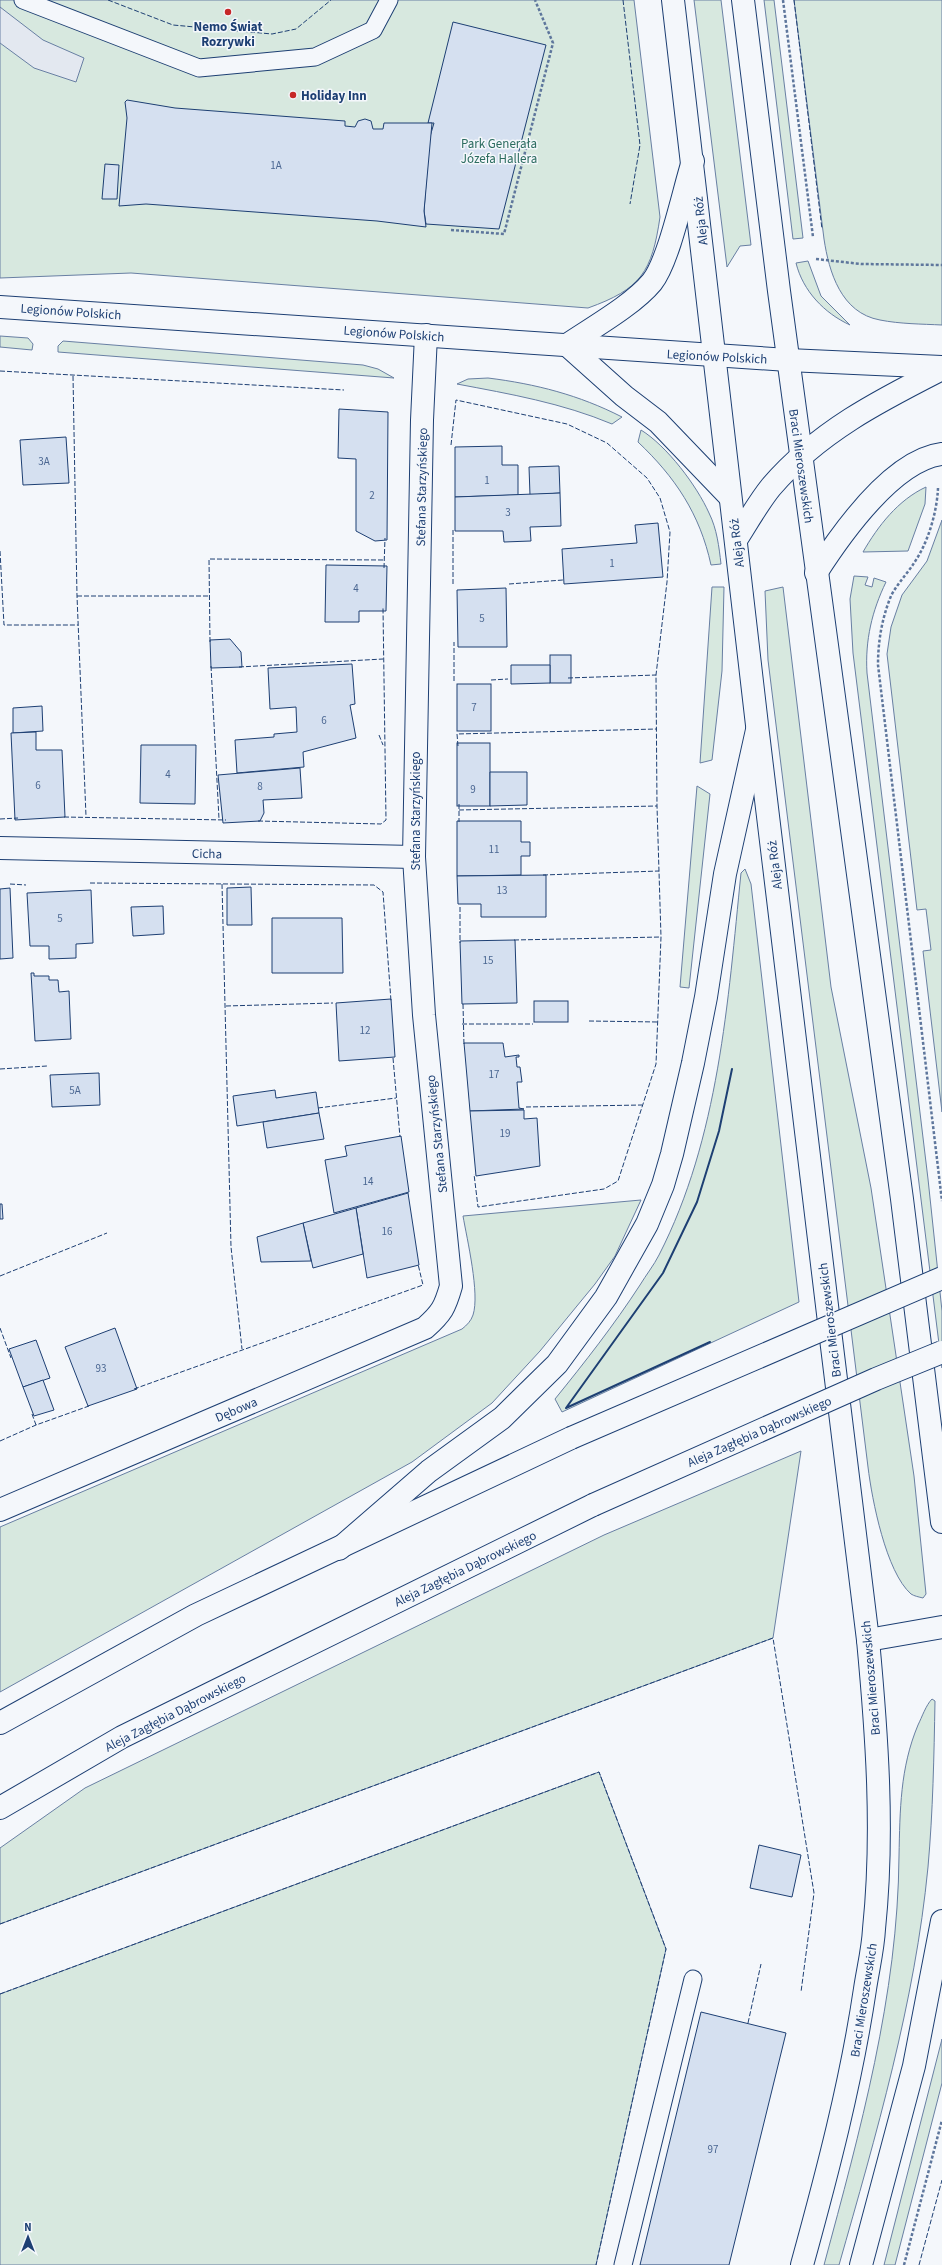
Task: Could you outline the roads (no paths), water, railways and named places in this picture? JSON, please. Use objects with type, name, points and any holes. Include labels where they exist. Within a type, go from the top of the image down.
[{"type":"main road","name":"Aleja Róż","points":[[673,0],[693,159],[730,497],[800,1086]]},
{"type":"main road","points":[[743,0],[788,360]]},
{"type":"main road","points":[[693,159],[663,260],[653,281],[636,297],[567,345],[624,396],[658,422],[730,497]]},
{"type":"main road","name":"Legionów Polskich","points":[[0,307],[426,335],[714,356],[942,368]]},
{"type":"main road","name":"Stefana Starzyńskiego","points":[[426,335],[422,428],[414,857],[424,1015],[451,1286]]},
{"type":"main road","name":"Braci Mieroszewskich","points":[[788,360],[816,573]]},
{"type":"main road","points":[[736,540],[771,487],[824,436],[861,411],[942,368]]},
{"type":"main road","points":[[942,454],[913,466],[888,482],[838,539],[816,573],[885,1074],[942,1522]]},
{"type":"main road","points":[[339,1549],[429,1471],[502,1418],[557,1364],[606,1297],[647,1224],[663,1185],[672,1154],[693,1063],[706,997],[725,874],[757,730]]},
{"type":"main road","name":"Cicha","points":[[0,848],[414,857]]},
{"type":"main road","name":"Braci Mieroszewskich","points":[[800,1086],[868,1640],[876,1725],[878,1784],[878,1867],[874,1930],[856,2046],[832,2154],[802,2265]]},
{"type":"main road","points":[[0,1723],[196,1615],[339,1549],[571,1438],[942,1278]]},
{"type":"main road","name":"Dębowa","points":[[0,1510],[425,1328],[440,1316],[445,1308],[451,1286]]},
{"type":"main road","name":"Aleja Zagłębia Dąbrowskiego","points":[[0,1808],[122,1737],[593,1505],[876,1379],[942,1352]]},
{"type":"main road","points":[[868,1640],[942,1627]]},
{"type":"main road","points":[[860,2265],[914,2066],[942,1921]]},
{"type":"lane","points":[[23,0],[199,68],[315,57],[373,30],[389,0]]},
{"type":"lane","points":[[623,2265],[693,1979]]},
{"type":"place","name":"Nemo Świat Rozrywki","points":[[228,12]]},
{"type":"place","name":"Holiday Inn","points":[[293,95]]},
{"type":"park label","name":"Park Generała Józefa Hallera","points":[[499,150]]}]
